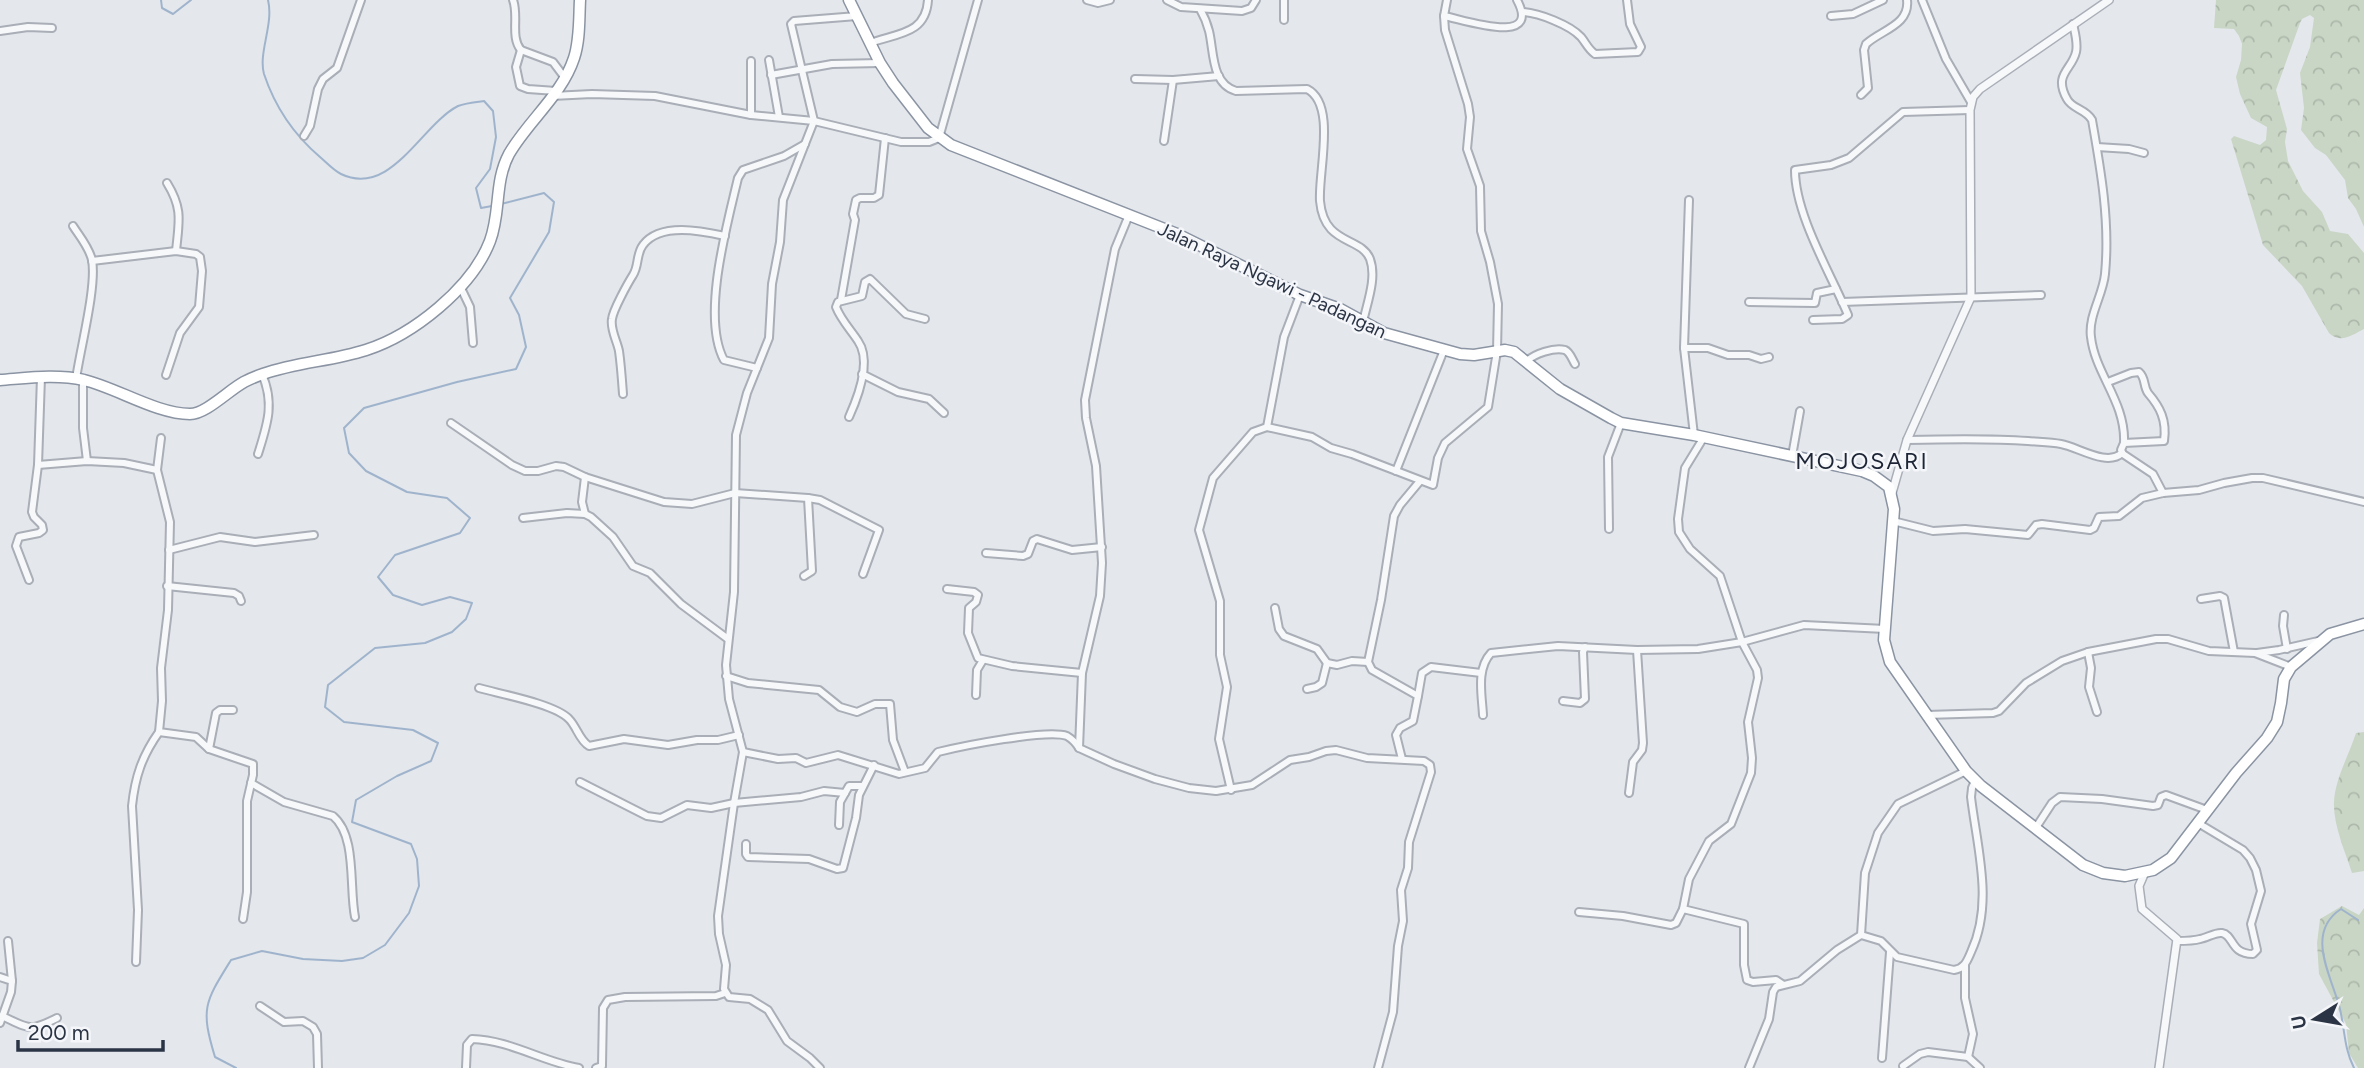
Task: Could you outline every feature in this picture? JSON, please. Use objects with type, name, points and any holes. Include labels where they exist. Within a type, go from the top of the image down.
[{"type":"highway","points":[[0,380],[70,377],[173,412],[190,414],[211,405],[243,383],[262,374],[289,365],[348,355],[379,344],[421,321],[460,286],[489,242],[501,173],[508,156],[565,78],[575,52],[580,0]]},
{"type":"highway","name":"Jalan Raya Ngawi - Padangan","points":[[849,0],[880,64],[923,124],[939,138],[1202,246],[1300,295],[1340,309],[1384,333],[1444,350],[1474,355],[1497,351],[1514,352],[1560,388],[1621,423],[1830,463],[1868,473],[1885,482],[1892,493]]},
{"type":"highway","points":[[1892,493],[1893,521],[1885,629],[1887,655],[1926,715],[1975,781],[2035,829],[2093,870],[2113,876],[2144,872],[2159,867],[2171,858],[2274,727],[2284,679],[2291,667],[2322,640],[2337,631],[2364,624]]},
{"type":"street","points":[[304,136],[310,126],[318,89],[323,79],[337,68],[361,0]]},
{"type":"street","points":[[513,0],[517,15],[516,40],[522,50],[553,62],[565,78]]},
{"type":"street","points":[[870,43],[919,25],[926,15],[928,0]]},
{"type":"street","points":[[522,50],[516,67],[520,86],[528,89],[554,93],[655,96],[751,115],[814,121],[909,143],[932,142],[939,138],[978,0]]},
{"type":"street","points":[[1087,0],[1098,3],[1110,0]]},
{"type":"street","points":[[1167,0],[1181,7],[1242,11],[1251,8],[1256,0]]},
{"type":"street","points":[[1284,0],[1284,19]]},
{"type":"street","points":[[1231,790],[1219,739],[1227,687],[1220,655],[1220,601],[1199,530],[1213,478],[1253,432],[1267,427],[1306,435],[1331,448],[1433,485],[1438,458],[1445,443],[1488,407],[1497,351],[1497,300],[1481,231],[1480,186],[1467,149],[1469,111],[1445,30],[1447,0]]},
{"type":"street","points":[[1444,16],[1509,28],[1519,24],[1523,12],[1517,0]]},
{"type":"street","points":[[1523,12],[1542,15],[1572,30],[1595,54],[1638,52],[1641,47],[1630,24],[1627,0]]},
{"type":"street","points":[[1830,16],[1859,12],[1883,0]]},
{"type":"street","points":[[1861,95],[1868,88],[1866,44],[1905,17],[1907,0]]},
{"type":"street","points":[[1892,493],[1907,440],[1971,297],[1970,106],[1946,59],[1922,0]]},
{"type":"street","points":[[1970,106],[1980,89],[2109,0]]},
{"type":"street","points":[[1200,9],[1209,32],[1213,61],[1219,76],[1232,91],[1307,89],[1314,93],[1324,117],[1320,192],[1324,220],[1333,231],[1368,255],[1372,267],[1363,322]]},
{"type":"street","points":[[820,1068],[787,1041],[768,1010],[753,1000],[729,997],[725,993],[726,965],[718,916],[744,752],[729,699],[726,676],[734,592],[737,429],[769,338],[772,284],[780,242],[783,200],[814,121],[792,22],[857,16]]},
{"type":"street","points":[[1907,440],[1990,438],[2059,443],[2089,456],[2117,457],[2122,453],[2124,443],[2119,405],[2090,336],[2105,274],[2106,214],[2090,115],[2070,104],[2062,83],[2064,72],[2076,55],[2077,43],[2073,24]]},
{"type":"street","points":[[0,31],[28,27],[52,28]]},
{"type":"street","points":[[769,60],[779,117]]},
{"type":"street","points":[[751,61],[751,115]]},
{"type":"street","points":[[771,75],[842,63],[880,64]]},
{"type":"street","points":[[1135,79],[1173,80],[1219,76]]},
{"type":"street","points":[[1164,141],[1173,80]]},
{"type":"street","points":[[1814,320],[1848,317],[1816,246],[1799,197],[1795,170],[1831,165],[1849,158],[1900,114],[1970,106]]},
{"type":"street","points":[[841,300],[856,200],[878,195],[886,138]]},
{"type":"street","points":[[757,369],[724,360],[716,338],[719,275],[725,236],[738,178],[743,170],[785,156],[805,144]]},
{"type":"street","points":[[2097,147],[2144,153]]},
{"type":"street","points":[[167,183],[177,198],[179,208],[176,250]]},
{"type":"street","points":[[1580,912],[1623,916],[1671,925],[1676,923],[1683,909],[1689,879],[1709,841],[1731,824],[1751,773],[1748,722],[1758,674],[1742,642],[1720,576],[1690,549],[1679,532],[1678,519],[1685,468],[1699,436],[1684,348],[1689,200]]},
{"type":"street","points":[[1079,748],[1082,673],[1100,596],[1102,547],[1095,456],[1086,418],[1085,400],[1115,248],[1129,215]]},
{"type":"street","points":[[73,226],[88,249],[92,261],[80,380],[87,461]]},
{"type":"street","points":[[624,394],[612,320],[635,271],[638,253],[643,245],[650,238],[676,230],[691,229],[725,236]]},
{"type":"street","points":[[92,261],[176,250],[200,257],[199,307],[180,333],[166,375]]},
{"type":"street","points":[[849,417],[861,386],[861,345],[837,311],[836,304],[841,300],[862,296],[866,280],[870,279],[906,314],[925,319]]},
{"type":"street","points":[[460,286],[470,307],[473,344]]},
{"type":"street","points":[[1749,302],[1815,303],[1817,293],[1836,289]]},
{"type":"street","points":[[1267,427],[1284,337],[1300,295]]},
{"type":"street","points":[[1842,302],[2041,295]]},
{"type":"street","points":[[1684,348],[1707,348],[1728,355],[1749,355],[1761,359],[1769,357]]},
{"type":"street","points":[[1396,471],[1444,350]]},
{"type":"street","points":[[1527,361],[1539,354],[1562,350],[1569,354],[1575,364]]},
{"type":"street","points":[[862,373],[898,392],[929,399],[944,413]]},
{"type":"street","points":[[2108,382],[2131,373],[2141,374],[2146,389],[2156,401],[2164,419],[2165,439],[2162,442],[2124,443]]},
{"type":"street","points":[[258,454],[267,424],[270,397],[262,374]]},
{"type":"street","points":[[29,580],[16,546],[19,537],[43,530],[32,514],[38,465],[41,377]]},
{"type":"street","points":[[1792,456],[1800,411]]},
{"type":"street","points":[[451,423],[512,466],[530,472],[559,466],[664,502],[705,502],[735,493],[820,500],[879,530],[863,574]]},
{"type":"street","points":[[1609,529],[1608,457],[1621,423]]},
{"type":"street","points":[[136,962],[138,910],[133,798],[137,770],[159,732],[167,628],[168,512],[157,470],[161,438]]},
{"type":"street","points":[[2122,453],[2153,474],[2163,493]]},
{"type":"street","points":[[38,465],[87,461],[124,463],[157,470]]},
{"type":"street","points":[[585,514],[582,502],[586,477]]},
{"type":"street","points":[[1893,521],[1933,531],[1965,529],[2028,535],[2036,525],[2042,524],[2090,530],[2094,528],[2099,517],[2119,516],[2138,499],[2163,493],[2192,492],[2224,483],[2258,478],[2364,502]]},
{"type":"street","points":[[1418,696],[1372,670],[1368,662],[1394,516],[1399,505],[1420,481]]},
{"type":"street","points":[[804,576],[812,572],[813,566],[808,498]]},
{"type":"street","points":[[523,519],[567,513],[585,514],[597,520],[613,537],[633,566],[650,573],[681,604],[728,639]]},
{"type":"street","points":[[169,550],[223,537],[255,541],[314,535]]},
{"type":"street","points":[[986,553],[1026,555],[1032,541],[1037,539],[1072,550],[1102,547]]},
{"type":"street","points":[[167,586],[234,593],[241,601]]},
{"type":"street","points":[[947,589],[974,592],[978,595],[976,602],[969,608],[968,633],[976,647],[977,657],[1012,666],[1082,673]]},
{"type":"street","points":[[2201,599],[2220,596],[2224,598],[2234,652]]},
{"type":"street","points":[[1275,608],[1279,629],[1284,636],[1317,649],[1327,663],[1337,665],[1352,661],[1368,662]]},
{"type":"street","points":[[2284,615],[2287,649]]},
{"type":"street","points":[[1483,715],[1481,673],[1487,656],[1491,653],[1551,646],[1637,650],[1698,649],[1742,642],[1804,625],[1885,629]]},
{"type":"street","points":[[1926,715],[1980,715],[1999,711],[2037,675],[2062,660],[2088,652],[2162,638],[2199,649],[2255,653],[2287,649],[2322,640]]},
{"type":"street","points":[[1563,701],[1580,704],[1585,699],[1585,647]]},
{"type":"street","points":[[1629,793],[1633,762],[1642,750],[1643,743],[1637,650]]},
{"type":"street","points":[[2088,652],[2091,668],[2089,687],[2096,712]]},
{"type":"street","points":[[2255,653],[2291,667]]},
{"type":"street","points":[[976,695],[977,670],[983,660]]},
{"type":"street","points":[[1307,688],[1316,687],[1322,682],[1327,663]]},
{"type":"street","points":[[1402,759],[1396,733],[1413,721],[1422,673],[1431,667],[1481,673]]},
{"type":"street","points":[[726,676],[746,682],[819,690],[840,707],[857,712],[875,704],[890,704],[893,740],[905,772]]},
{"type":"street","points":[[479,688],[540,704],[566,716],[583,742],[589,746],[624,739],[668,745],[739,735]]},
{"type":"street","points":[[209,749],[216,713],[220,710],[233,710]]},
{"type":"street","points":[[159,732],[197,737],[209,749],[252,763],[247,801],[247,892],[243,919]]},
{"type":"street","points":[[744,752],[778,759],[796,758],[806,763],[838,755],[896,774],[925,768],[938,752],[1017,738],[1064,736],[1079,748],[1114,764],[1178,786],[1201,790],[1231,790],[1259,782],[1290,760],[1326,751],[1336,750],[1367,758],[1427,762],[1431,772],[1412,827],[1408,868],[1401,890],[1403,921],[1398,946],[1394,1012],[1378,1068]]},
{"type":"street","points":[[746,844],[748,857],[809,859],[841,869],[845,865],[858,798],[874,765]]},
{"type":"street","points":[[1861,935],[1865,873],[1878,833],[1898,804],[1966,771]]},
{"type":"street","points":[[1968,1057],[1973,1034],[1965,998],[1965,965],[1979,932],[1983,881],[1971,797],[1975,781]]},
{"type":"street","points":[[580,782],[655,818],[672,814],[687,805],[706,808],[801,797],[824,791],[845,793]]},
{"type":"street","points":[[251,783],[284,802],[334,816],[340,821],[347,840],[351,900],[355,917]]},
{"type":"street","points":[[839,825],[839,806],[845,793],[851,785],[863,786]]},
{"type":"street","points":[[2035,829],[2052,803],[2060,797],[2153,806],[2158,805],[2161,797],[2166,795],[2207,810]]},
{"type":"street","points":[[2178,941],[2196,940],[2220,933],[2226,934],[2237,949],[2244,953],[2253,954],[2257,950],[2251,924],[2261,891],[2256,870],[2243,850],[2198,823]]},
{"type":"street","points":[[2144,872],[2139,883],[2141,909],[2176,936],[2178,941],[2159,1068]]},
{"type":"street","points":[[1683,909],[1744,924],[1744,965],[1747,980],[1776,980],[1782,984]]},
{"type":"street","points":[[1749,1068],[1769,1019],[1776,986],[1800,981],[1837,950],[1861,935],[1881,941],[1890,952],[1900,958],[1954,970],[1965,965]]},
{"type":"street","points":[[9,941],[11,992],[1,1020],[31,1028],[42,1027],[57,1018]]},
{"type":"street","points":[[1882,1058],[1890,952]]},
{"type":"street","points":[[0,976],[12,981]]},
{"type":"street","points":[[600,1067],[603,1008],[608,1000],[625,997],[716,996],[725,993]]},
{"type":"street","points":[[260,1006],[284,1022],[303,1021],[316,1030],[318,1068]]},
{"type":"street","points":[[466,1068],[467,1045],[472,1039],[482,1039],[579,1068]]},
{"type":"street","points":[[1903,1066],[1920,1054],[1928,1052],[1968,1057],[1980,1068]]},
{"type":"green space","points":[[2216,0],[2364,0],[2364,227],[2348,198],[2345,180],[2326,155],[2315,148],[2301,130],[2304,108],[2300,73],[2310,47],[2314,18],[2310,15],[2300,23],[2276,90],[2287,129],[2285,142],[2288,161],[2303,191],[2322,212],[2330,231],[2348,234],[2364,253],[2364,329],[2351,336],[2338,338],[2329,333],[2302,286],[2263,245],[2231,139],[2234,136],[2260,145],[2266,140],[2267,127],[2251,118],[2240,94],[2236,77],[2242,44],[2234,29],[2214,28]]},
{"type":"green space","points":[[2364,732],[2364,871],[2352,873],[2337,829],[2334,802],[2340,776],[2356,733]]},
{"type":"green space","points":[[2342,906],[2359,915],[2364,908],[2364,1068],[2358,1068],[2349,1053],[2346,1024],[2319,974],[2317,943],[2320,919]]},
{"type":"waterway","points":[[161,0],[162,8],[173,14],[191,0]]},
{"type":"waterway","points":[[268,0],[264,74],[286,119],[310,148],[341,174],[359,179],[375,176],[404,156],[444,115],[458,106],[484,101],[493,111],[496,137],[490,169],[476,188],[481,208],[492,206]]},
{"type":"waterway","points":[[236,1068],[215,1057],[207,1016],[215,986],[231,960],[262,951],[303,959],[342,961],[363,958],[385,945],[409,913],[419,886],[417,859],[411,844],[352,822],[356,800],[397,776],[431,761],[438,743],[413,730],[344,722],[325,707],[328,685],[375,648],[425,643],[452,632],[466,619],[472,603],[450,597],[422,605],[393,595],[378,577],[395,555],[460,533],[470,518],[447,498],[407,492],[366,471],[349,453],[344,428],[364,408],[516,369],[526,347],[519,315],[510,298],[549,232],[554,202],[544,193],[501,204]]},
{"type":"waterway","points":[[2354,1068],[2346,1046],[2340,1009],[2327,970],[2322,943],[2324,930],[2330,919],[2341,909],[2358,920]]},
{"type":"district","name":"MOJOSARI","points":[[1862,461]]}]
